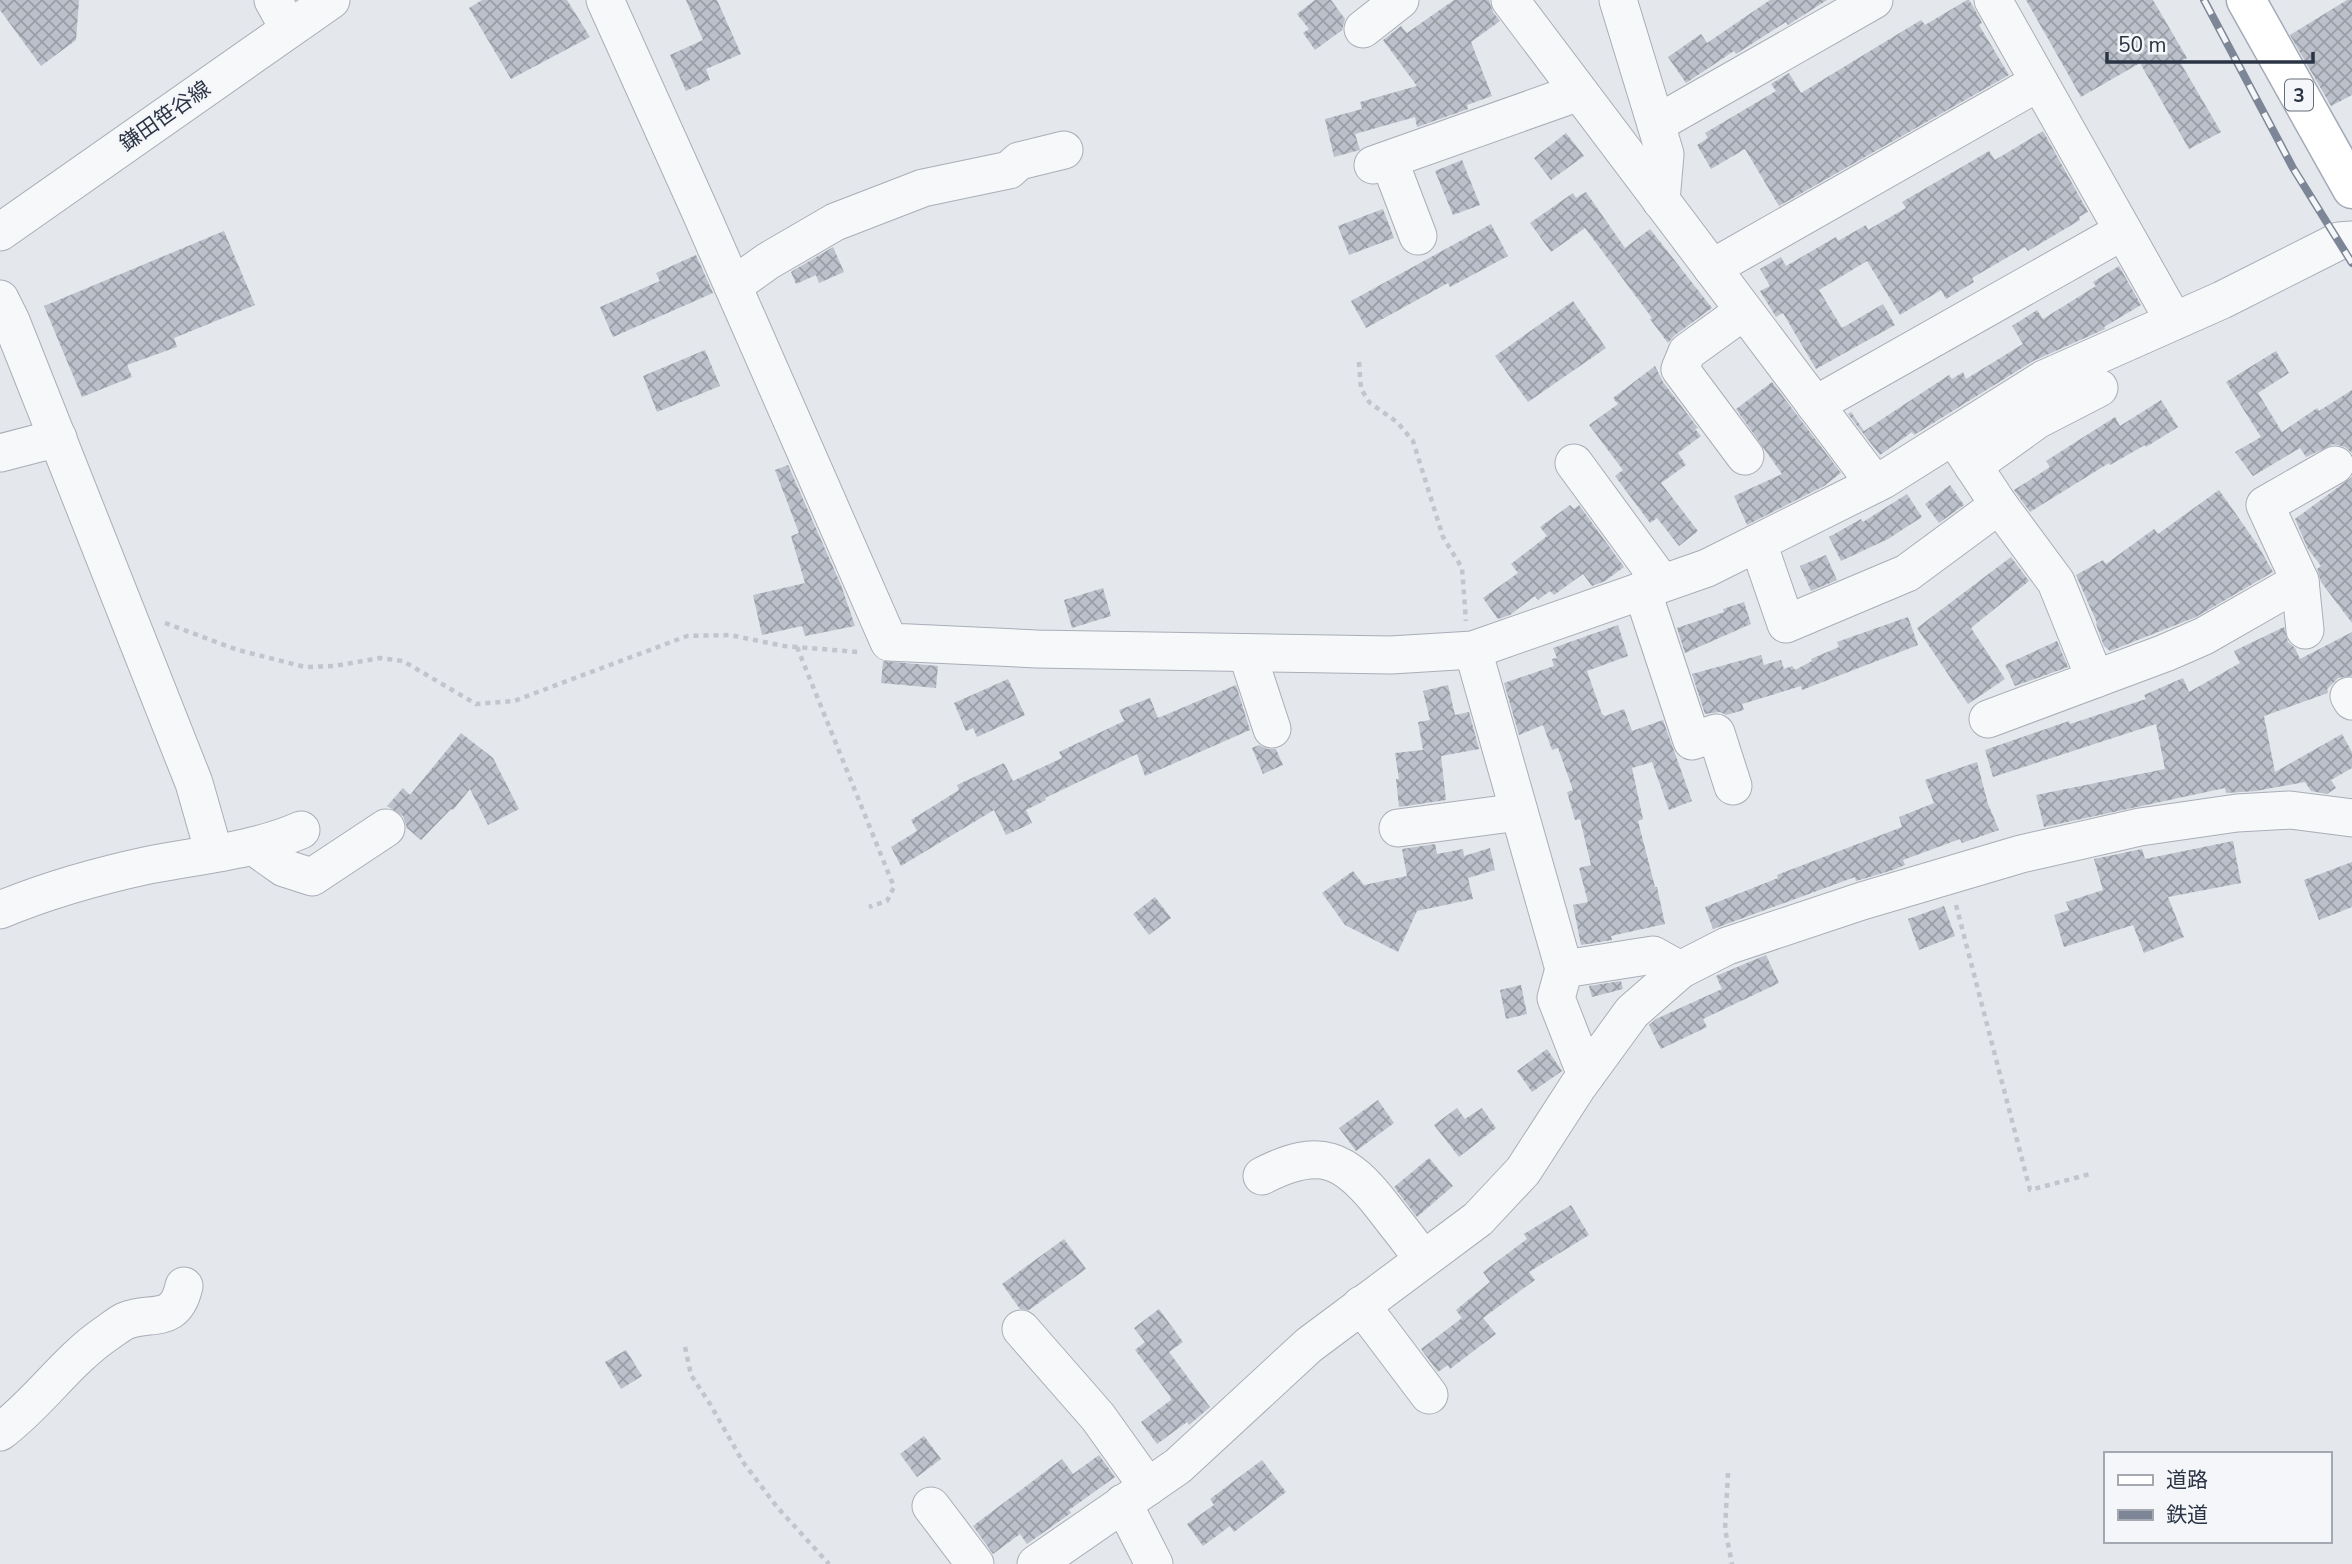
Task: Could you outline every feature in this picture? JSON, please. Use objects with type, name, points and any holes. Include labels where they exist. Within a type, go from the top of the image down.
[{"type":"main road","name":"3","points":[[2246,0],[2352,189]]},
{"type":"street","name":"鎌田笹谷線","points":[[0,232],[281,14],[331,0]]},
{"type":"street","points":[[605,0],[889,642],[1037,649],[1391,655],[1473,650],[1707,568],[1875,484],[2037,420],[2099,388]]},
{"type":"street","points":[[1363,29],[1400,0]]},
{"type":"street","points":[[1510,0],[1875,484]]},
{"type":"street","points":[[1618,0],[1665,154],[1661,201]]},
{"type":"street","points":[[1656,124],[1874,0]]},
{"type":"street","points":[[1993,0],[2174,320]]},
{"type":"street","points":[[1712,268],[2039,82]]},
{"type":"street","points":[[1418,236],[1381,162],[1579,92]]},
{"type":"street","points":[[733,286],[768,261],[835,222],[923,188],[1009,170],[1019,161],[1064,150]]},
{"type":"street","points":[[1815,405],[2123,231]]},
{"type":"street","points":[[1963,451],[2044,379],[2339,241],[2352,240]]},
{"type":"street","points":[[0,299],[58,438],[194,783],[214,853]]},
{"type":"street","points":[[1744,311],[1687,352],[1680,369],[1745,456]]},
{"type":"street","points":[[0,453],[58,438]]},
{"type":"street","points":[[1963,451],[2056,582],[2095,680]]},
{"type":"street","points":[[1574,463],[1652,587],[1692,741],[1716,733],[1733,786]]},
{"type":"street","points":[[2305,630],[2300,581],[2265,505],[2335,465]]},
{"type":"street","points":[[1758,543],[1786,624],[1907,573],[1999,505]]},
{"type":"street","points":[[1988,719],[2204,636],[2300,581]]},
{"type":"street","points":[[1473,650],[1564,969],[1556,998],[1586,1075]]},
{"type":"street","points":[[1247,653],[1272,729]]},
{"type":"street","points":[[1036,1564],[1178,1466],[1309,1345],[1478,1219],[1523,1171],[1586,1075],[1632,1012],[1680,970],[1727,946],[1948,875],[2021,854],[2140,827],[2237,813],[2290,810],[2352,818]]},
{"type":"street","points":[[1398,828],[1519,812]]},
{"type":"street","points":[[253,846],[284,869],[312,877],[386,828]]},
{"type":"street","points":[[0,910],[67,885],[148,865],[267,844],[301,830]]},
{"type":"street","points":[[1564,969],[1653,956],[1680,970]]},
{"type":"street","points":[[1262,1176],[1307,1160],[1338,1163],[1363,1181],[1423,1259]]},
{"type":"street","points":[[0,1432],[97,1340],[125,1321],[168,1313],[177,1304],[184,1286]]},
{"type":"street","points":[[1361,1305],[1429,1395]]},
{"type":"street","points":[[1021,1329],[1098,1417],[1135,1495],[1154,1564]]},
{"type":"street","points":[[931,1506],[975,1564]]},
{"type":"path","points":[[1359,362],[1361,389],[1370,403],[1396,422],[1413,441],[1443,537],[1462,568],[1466,626],[1473,650]]},
{"type":"path","points":[[126,611],[238,650],[305,667],[334,666],[380,658],[403,661],[476,704],[514,701],[687,636],[730,635],[797,647],[857,653],[889,642]]},
{"type":"path","points":[[797,647],[894,887],[887,901],[869,907]]},
{"type":"path","points":[[1948,875],[2030,1190],[2090,1174]]},
{"type":"path","points":[[685,1347],[691,1375],[743,1462],[776,1507],[829,1564]]},
{"type":"path","points":[[1728,1473],[1725,1529],[1732,1564]]},
{"type":"building","points":[[0,0],[79,0],[76,40],[41,66],[0,10]]},
{"type":"building","points":[[482,0],[567,0],[590,37],[511,79],[469,8]]},
{"type":"building","points":[[686,0],[717,0],[741,54],[706,69],[710,80],[686,91],[670,55],[703,40]]},
{"type":"building","points":[[1315,0],[1331,0],[1345,19],[1342,30],[1315,50],[1303,33],[1309,29],[1297,14]]},
{"type":"building","points":[[1454,0],[1489,0],[1500,21],[1471,42],[1492,96],[1467,105],[1468,109],[1417,127],[1415,117],[1355,134],[1360,150],[1334,157],[1325,119],[1362,109],[1360,102],[1417,86],[1383,40],[1401,26],[1407,33]]},
{"type":"building","points":[[1770,0],[1827,0],[1736,54],[1734,51],[1686,83],[1668,57],[1701,34],[1707,43]]},
{"type":"building","points":[[1967,0],[1974,8],[1982,23],[1979,25],[2009,75],[1779,206],[1745,149],[1711,169],[1697,145],[1708,138],[1705,133],[1776,91],[1771,84],[1789,73],[1801,93],[1921,20],[1925,25]]},
{"type":"building","points":[[2026,0],[2153,0],[2187,58],[2180,62],[2221,132],[2189,149],[2140,63],[2081,97]]},
{"type":"building","points":[[2347,0],[2352,0],[2352,95],[2331,106],[2290,35]]},
{"type":"building","points":[[2043,131],[2088,212],[2079,217],[2080,220],[2028,251],[2025,247],[1972,278],[1974,282],[1946,299],[1941,290],[1900,315],[1867,261],[1819,290],[1842,328],[1883,304],[1895,325],[1816,369],[1783,313],[1776,317],[1760,291],[1770,286],[1760,269],[1781,257],[1786,266],[1836,237],[1838,241],[1866,225],[1868,230],[1906,208],[1902,202],[1989,151],[1995,160]]},
{"type":"building","points":[[1566,133],[1584,156],[1551,180],[1534,158]]},
{"type":"building","points":[[1462,160],[1480,205],[1453,215],[1435,171]]},
{"type":"building","points":[[1586,192],[1625,248],[1650,229],[1712,308],[1668,343],[1585,228],[1551,252],[1530,223],[1573,193],[1576,198]]},
{"type":"building","points":[[1383,209],[1394,238],[1349,255],[1338,226]]},
{"type":"building","points":[[1491,224],[1508,256],[1450,287],[1448,283],[1366,328],[1351,301]]},
{"type":"building","points":[[224,231],[255,305],[174,338],[177,347],[127,365],[132,377],[82,397],[44,306]]},
{"type":"building","points":[[833,247],[844,272],[819,283],[816,275],[796,284],[791,272]]},
{"type":"building","points":[[696,255],[713,293],[613,337],[600,307],[660,281],[656,273]]},
{"type":"building","points":[[2119,266],[2141,305],[2104,327],[2105,329],[2033,361],[1914,435],[1912,432],[1880,455],[1848,414],[1851,412],[1864,431],[1949,375],[1952,379],[1963,372],[1966,379],[2023,344],[2012,326],[2037,310],[2043,319],[2096,286],[2093,282]]},
{"type":"building","points":[[1573,301],[1606,348],[1528,402],[1495,356]]},
{"type":"building","points":[[705,350],[720,386],[657,412],[643,376]]},
{"type":"building","points":[[2276,351],[2289,373],[2258,393],[2282,432],[2317,408],[2319,411],[2352,390],[2352,453],[2345,447],[2334,444],[2306,457],[2300,448],[2253,476],[2235,452],[2261,437],[2226,382]]},
{"type":"building","points":[[1655,366],[1663,382],[1698,428],[1695,429],[1701,436],[1678,453],[1686,465],[1661,483],[1698,531],[1679,546],[1657,518],[1650,523],[1615,476],[1623,470],[1589,425],[1618,404],[1613,398]]},
{"type":"building","points":[[1772,382],[1841,473],[1824,486],[1747,525],[1734,496],[1782,474],[1736,409]]},
{"type":"building","points":[[2161,400],[2178,427],[2146,447],[2145,445],[2110,465],[2109,463],[2030,512],[2014,490],[2050,467],[2046,461],[2115,417],[2120,426]]},
{"type":"building","points":[[788,465],[841,585],[855,626],[805,636],[802,626],[762,635],[753,595],[805,583],[791,536],[799,533],[775,470]]},
{"type":"building","points":[[2352,477],[2352,623],[2321,582],[2317,569],[2321,566],[2308,549],[2295,519]]},
{"type":"building","points":[[1950,485],[1964,505],[1939,523],[1925,504]]},
{"type":"building","points":[[2219,490],[2273,572],[2196,617],[2110,651],[2104,646],[2076,575],[2103,560],[2106,564],[2154,529],[2158,534]]},
{"type":"building","points":[[1907,494],[1922,517],[1888,539],[1841,561],[1829,537],[1861,519],[1863,522]]},
{"type":"building","points":[[1570,505],[1574,509],[1579,505],[1624,567],[1605,581],[1592,586],[1583,574],[1554,595],[1550,591],[1538,600],[1535,596],[1510,615],[1498,619],[1483,598],[1518,573],[1511,564],[1547,536],[1540,527]]},
{"type":"building","points":[[1826,555],[1837,580],[1811,591],[1800,566]]},
{"type":"building","points":[[2011,557],[2029,581],[1971,628],[2005,679],[1968,704],[1917,628]]},
{"type":"building","points":[[1103,588],[1111,616],[1072,628],[1064,600]]},
{"type":"building","points":[[1744,602],[1751,624],[1685,653],[1677,628]]},
{"type":"building","points":[[1908,617],[1918,645],[1802,690],[1801,686],[1742,704],[1744,710],[1726,715],[1720,712],[1705,714],[1692,674],[1761,655],[1764,665],[1781,660],[1784,669],[1792,666],[1795,670],[1812,661],[1811,659],[1839,647],[1837,642]]},
{"type":"building","points":[[1618,625],[1628,656],[1587,671],[1602,714],[1605,716],[1624,709],[1632,731],[1663,720],[1692,801],[1669,810],[1652,762],[1632,768],[1643,819],[1638,821],[1665,924],[1611,936],[1612,940],[1581,945],[1573,905],[1588,902],[1579,868],[1591,865],[1580,819],[1575,820],[1567,792],[1573,790],[1558,748],[1552,750],[1543,725],[1519,735],[1504,683],[1554,666],[1552,659],[1557,658],[1553,648]]},
{"type":"building","points":[[2284,627],[2288,642],[2295,648],[2300,659],[2352,632],[2352,676],[2338,678],[2327,689],[2328,693],[2264,716],[2275,772],[2342,734],[2352,752],[2352,768],[2331,780],[2336,788],[2327,794],[2311,791],[2305,782],[2256,791],[2226,793],[2225,788],[2044,827],[2036,795],[2165,769],[2156,724],[1993,777],[1985,750],[2069,721],[2070,724],[2146,699],[2144,695],[2183,678],[2189,692],[2240,663],[2234,651]]},
{"type":"building","points":[[2057,641],[2068,667],[2015,686],[2005,665]]},
{"type":"building","points":[[883,661],[938,666],[936,688],[881,683]]},
{"type":"building","points":[[1008,679],[1025,715],[977,737],[973,728],[966,731],[954,703]]},
{"type":"building","points":[[1236,685],[1250,730],[1145,776],[1137,754],[1045,798],[1046,800],[1026,810],[1032,823],[1006,835],[994,810],[901,866],[891,847],[917,831],[911,820],[959,790],[957,785],[1004,763],[1013,781],[1062,758],[1059,752],[1124,721],[1119,710],[1150,698],[1158,718]]},
{"type":"building","points":[[1448,685],[1455,715],[1469,712],[1479,749],[1441,756],[1446,800],[1399,807],[1395,753],[1423,750],[1418,722],[1430,720],[1423,691]]},
{"type":"building","points":[[461,733],[493,758],[519,809],[488,825],[470,789],[453,810],[421,840],[407,828],[403,816],[387,806],[403,788],[410,795]]},
{"type":"building","points":[[1259,745],[1276,749],[1283,765],[1263,774],[1252,748]]},
{"type":"building","points":[[1977,762],[1988,804],[1999,830],[1962,843],[1960,839],[1903,860],[1905,865],[1893,870],[1856,881],[1855,877],[1713,929],[1705,907],[1778,878],[1777,875],[1902,827],[1899,817],[1934,803],[1925,780]]},
{"type":"building","points":[[2233,841],[2241,883],[2168,897],[2184,937],[2144,953],[2133,925],[2064,947],[2054,915],[2069,910],[2066,902],[2103,890],[2094,859],[2142,849],[2145,859]]},
{"type":"building","points":[[1435,844],[1437,854],[1463,849],[1464,856],[1490,848],[1495,870],[1468,878],[1473,899],[1417,911],[1398,952],[1345,925],[1322,893],[1353,871],[1364,885],[1407,876],[1402,849]]},
{"type":"building","points":[[2352,862],[2352,907],[2319,920],[2304,880]]},
{"type":"building","points":[[1155,897],[1171,918],[1149,935],[1133,914]]},
{"type":"building","points":[[1944,906],[1955,936],[1919,950],[1908,919]]},
{"type":"building","points":[[1766,955],[1779,983],[1703,1019],[1707,1027],[1661,1049],[1649,1025],[1656,1019],[1722,989],[1716,976]]},
{"type":"building","points":[[1621,981],[1623,989],[1592,997],[1589,986]]},
{"type":"building","points":[[1521,985],[1527,1014],[1506,1019],[1500,990]]},
{"type":"building","points":[[1547,1049],[1562,1071],[1532,1092],[1517,1071]]},
{"type":"building","points":[[1378,1100],[1394,1123],[1356,1151],[1339,1128]]},
{"type":"building","points":[[1457,1108],[1465,1119],[1482,1108],[1496,1128],[1459,1157],[1434,1125]]},
{"type":"building","points":[[1429,1158],[1453,1186],[1417,1217],[1394,1187]]},
{"type":"building","points":[[1571,1205],[1589,1235],[1529,1272],[1535,1280],[1483,1318],[1496,1334],[1450,1369],[1448,1365],[1438,1372],[1421,1349],[1462,1318],[1456,1310],[1490,1282],[1483,1272],[1527,1239],[1524,1234]]},
{"type":"building","points":[[1064,1239],[1086,1269],[1029,1310],[1020,1309],[1002,1284]]},
{"type":"building","points":[[1159,1309],[1183,1342],[1169,1352],[1210,1407],[1189,1425],[1187,1422],[1157,1444],[1141,1422],[1171,1400],[1135,1350],[1145,1342],[1134,1328]]},
{"type":"building","points":[[626,1350],[642,1376],[621,1389],[605,1362]]},
{"type":"building","points":[[924,1436],[941,1459],[917,1477],[900,1454]]},
{"type":"building","points":[[1099,1455],[1115,1477],[1027,1544],[1020,1534],[993,1554],[973,1526],[1062,1459],[1073,1474]]},
{"type":"building","points":[[1262,1460],[1286,1492],[1234,1532],[1230,1526],[1203,1546],[1187,1524],[1214,1505],[1210,1499]]},
{"type":"railway","points":[[2204,0],[2293,168],[2352,263]]}]
